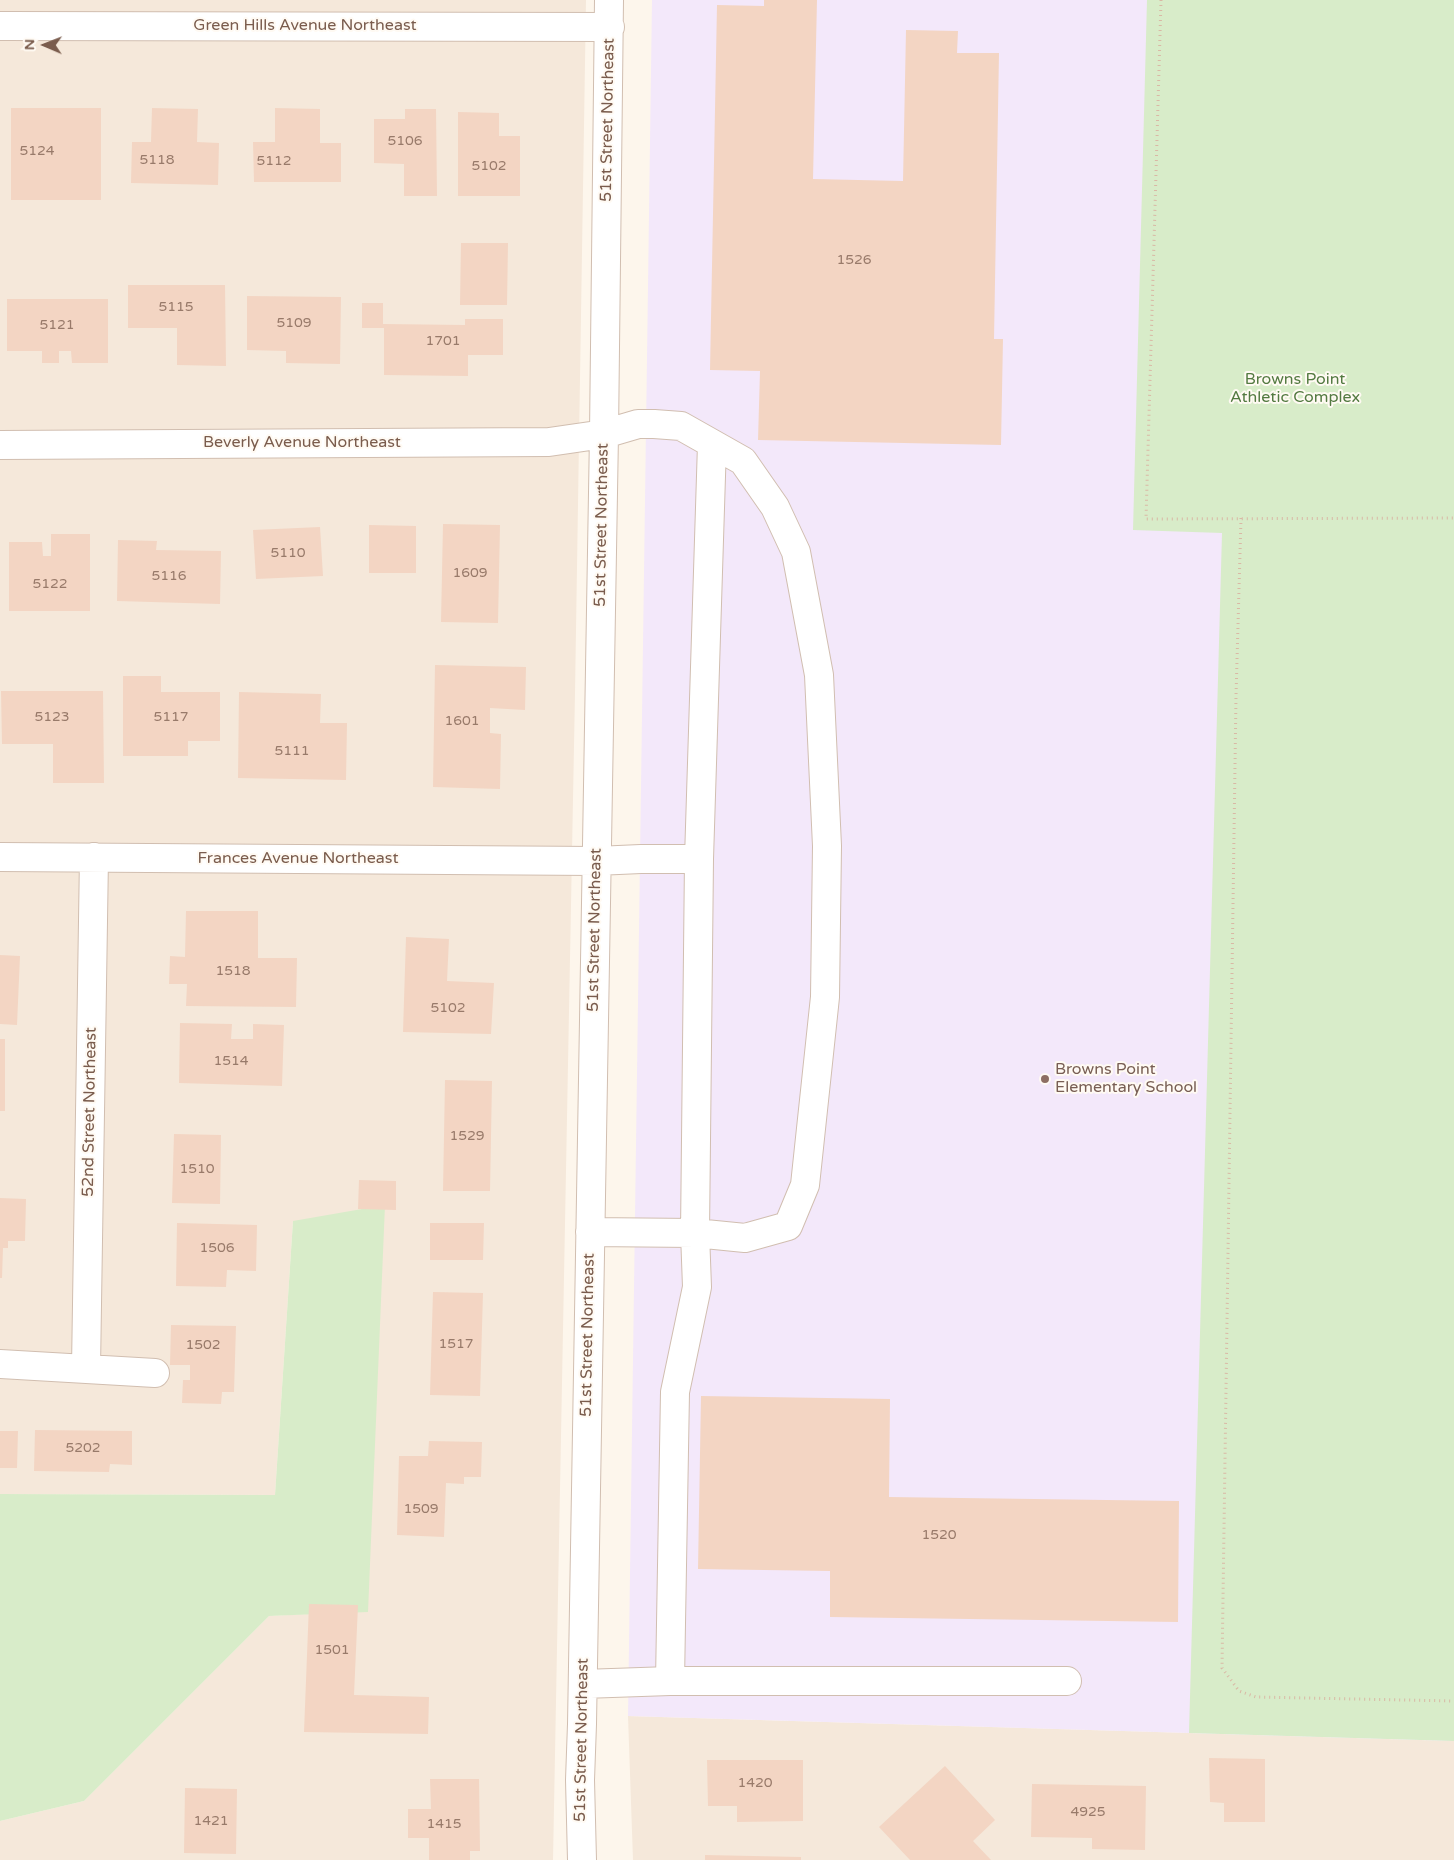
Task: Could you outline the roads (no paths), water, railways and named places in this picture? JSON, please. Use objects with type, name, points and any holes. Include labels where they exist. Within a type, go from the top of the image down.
[{"type":"street","name":"51st Street Northeast","points":[[582,1860],[580,1780],[604,434],[609,0]]},
{"type":"street","name":"Green Hills Avenue Northeast","points":[[0,26],[610,27]]},
{"type":"street","name":"Beverly Avenue Northeast","points":[[0,446],[549,442],[604,434],[638,424],[682,426],[743,461],[775,507],[796,552],[819,674],[828,846],[825,997],[805,1185],[788,1226],[745,1238],[695,1234]]},
{"type":"street","points":[[670,1681],[674,1392],[697,1288],[695,1234],[699,859],[712,444]]},
{"type":"street","name":"Frances Avenue Northeast","points":[[0,857],[596,861],[699,859]]},
{"type":"street","name":"52nd Street Northeast","points":[[86,1368],[94,857]]},
{"type":"street","points":[[590,1232],[695,1234]]},
{"type":"street","points":[[0,1364],[155,1373]]},
{"type":"street","points":[[582,1684],[670,1681],[1067,1681]]},
{"type":"place","name":"Browns Point Elementary School","points":[[1045,1079]]},
{"type":"park label","name":"Browns Point Athletic Complex","points":[[1295,389]]}]
